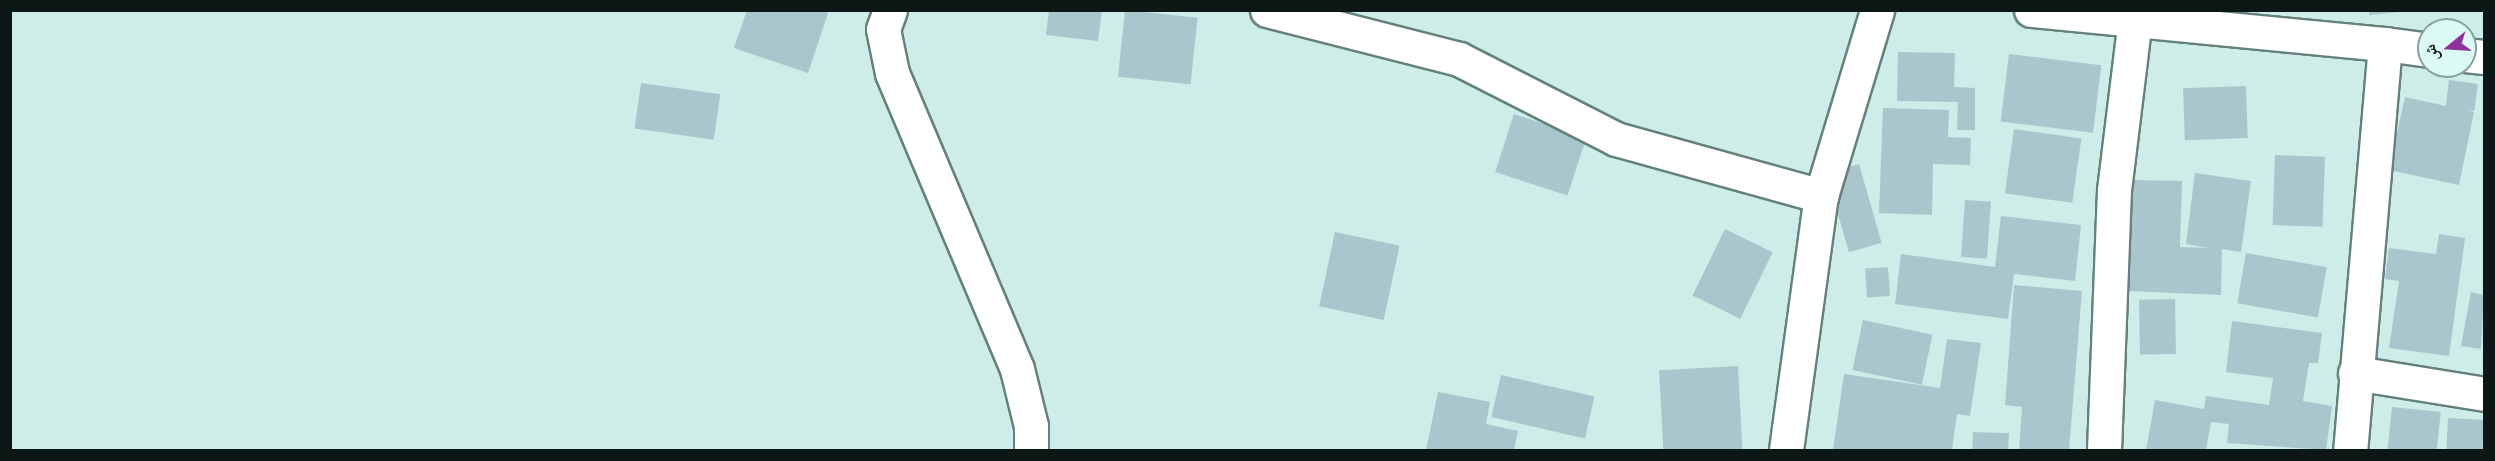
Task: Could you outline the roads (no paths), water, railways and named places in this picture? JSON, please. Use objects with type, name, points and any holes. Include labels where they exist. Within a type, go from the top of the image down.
[{"type":"street","points":[[890,10],[883,29],[892,73],[1017,369],[1031,426],[1031,450]]},
{"type":"street","points":[[1267,10],[1459,59],[1616,139],[1821,196]]},
{"type":"street","points":[[1786,450],[1821,196],[1877,10]]},
{"type":"street","points":[[2031,10],[2135,15],[2417,48]]},
{"type":"street","points":[[2104,450],[2114,190],[2135,15]]},
{"type":"street","points":[[2350,450],[2385,44]]},
{"type":"street","points":[[2355,373],[2484,394]]}]
